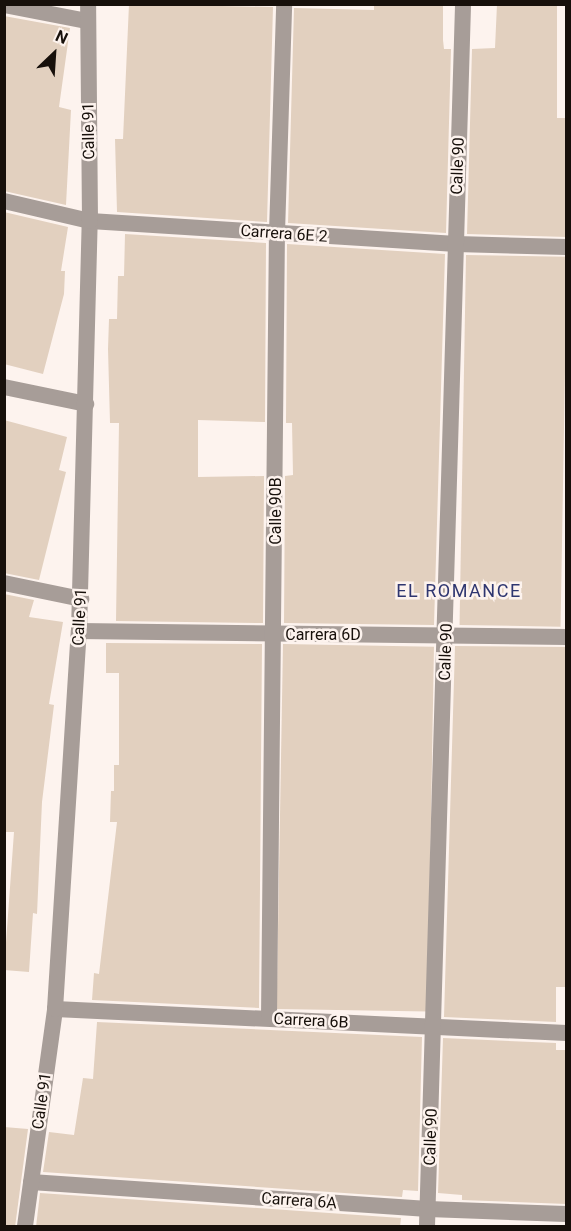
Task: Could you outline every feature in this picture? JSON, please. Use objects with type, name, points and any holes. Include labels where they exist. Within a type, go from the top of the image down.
[{"type":"street","name":"Calle 90B","points":[[269,1018],[276,635],[277,233],[284,4]]},
{"type":"street","name":"Calle 90","points":[[427,1227],[435,1028],[463,4]]},
{"type":"street","points":[[4,5],[87,13]]},
{"type":"street","name":"Calle 91","points":[[25,1227],[56,1009],[81,599],[90,221],[87,13]]},
{"type":"street","name":"Carrera 6E 2","points":[[4,201],[90,221],[456,244],[567,247]]},
{"type":"street","points":[[4,387],[87,404]]},
{"type":"street","points":[[4,583],[81,599]]},
{"type":"street","name":"Carrera 6D","points":[[79,631],[567,637]]},
{"type":"street","name":"Carrera 6B","points":[[56,1009],[567,1033]]},
{"type":"street","name":"Carrera 6A","points":[[31,1182],[428,1209],[567,1214]]},
{"type":"building","points":[[129,4],[273,7],[267,222],[117,212],[115,139],[123,139]]},
{"type":"building","points":[[374,4],[443,4],[444,49],[451,49],[446,233],[288,223],[294,8],[374,10]]},
{"type":"building","points":[[497,4],[557,4],[557,118],[567,118],[567,237],[467,234],[472,49],[495,48]]},
{"type":"building","points":[[4,16],[70,28],[59,107],[71,110],[66,205],[4,191]]},
{"type":"building","points":[[4,212],[68,227],[61,271],[65,271],[64,294],[43,374],[4,364]]},
{"type":"building","points":[[125,234],[266,243],[265,422],[198,420],[198,477],[264,476],[263,623],[116,621],[119,423],[110,423],[108,349],[109,319],[117,319],[118,276],[124,276]]},
{"type":"building","points":[[287,244],[445,254],[434,625],[284,623],[285,476],[293,475],[292,423],[286,423]]},
{"type":"building","points":[[466,255],[566,257],[561,627],[460,625]]},
{"type":"building","points":[[4,420],[67,437],[59,470],[66,472],[39,580],[4,573]]},
{"type":"building","points":[[4,594],[34,600],[29,617],[63,622],[49,704],[54,705],[42,802],[37,914],[33,913],[29,972],[4,970],[14,832],[4,832]]},
{"type":"building","points":[[106,643],[262,644],[259,1008],[92,1000],[94,973],[99,974],[117,822],[110,822],[111,791],[114,791],[114,765],[119,765],[119,673],[106,673]]},
{"type":"building","points":[[283,644],[434,647],[428,1012],[277,1009]]},
{"type":"building","points":[[455,646],[567,647],[567,987],[556,987],[556,1022],[444,1017]]},
{"type":"building","points":[[97,1022],[422,1037],[418,1191],[403,1190],[402,1197],[43,1172],[49,1132],[74,1135],[83,1078],[93,1079]]},
{"type":"building","points":[[443,1038],[556,1043],[556,1050],[567,1050],[567,1204],[462,1200],[462,1195],[438,1193]]},
{"type":"building","points":[[4,1127],[28,1129],[15,1227],[4,1227]]},
{"type":"building","points":[[40,1193],[401,1218],[400,1227],[36,1227]]},
{"type":"district","name":"EL ROMANCE","points":[[459,591]]}]
